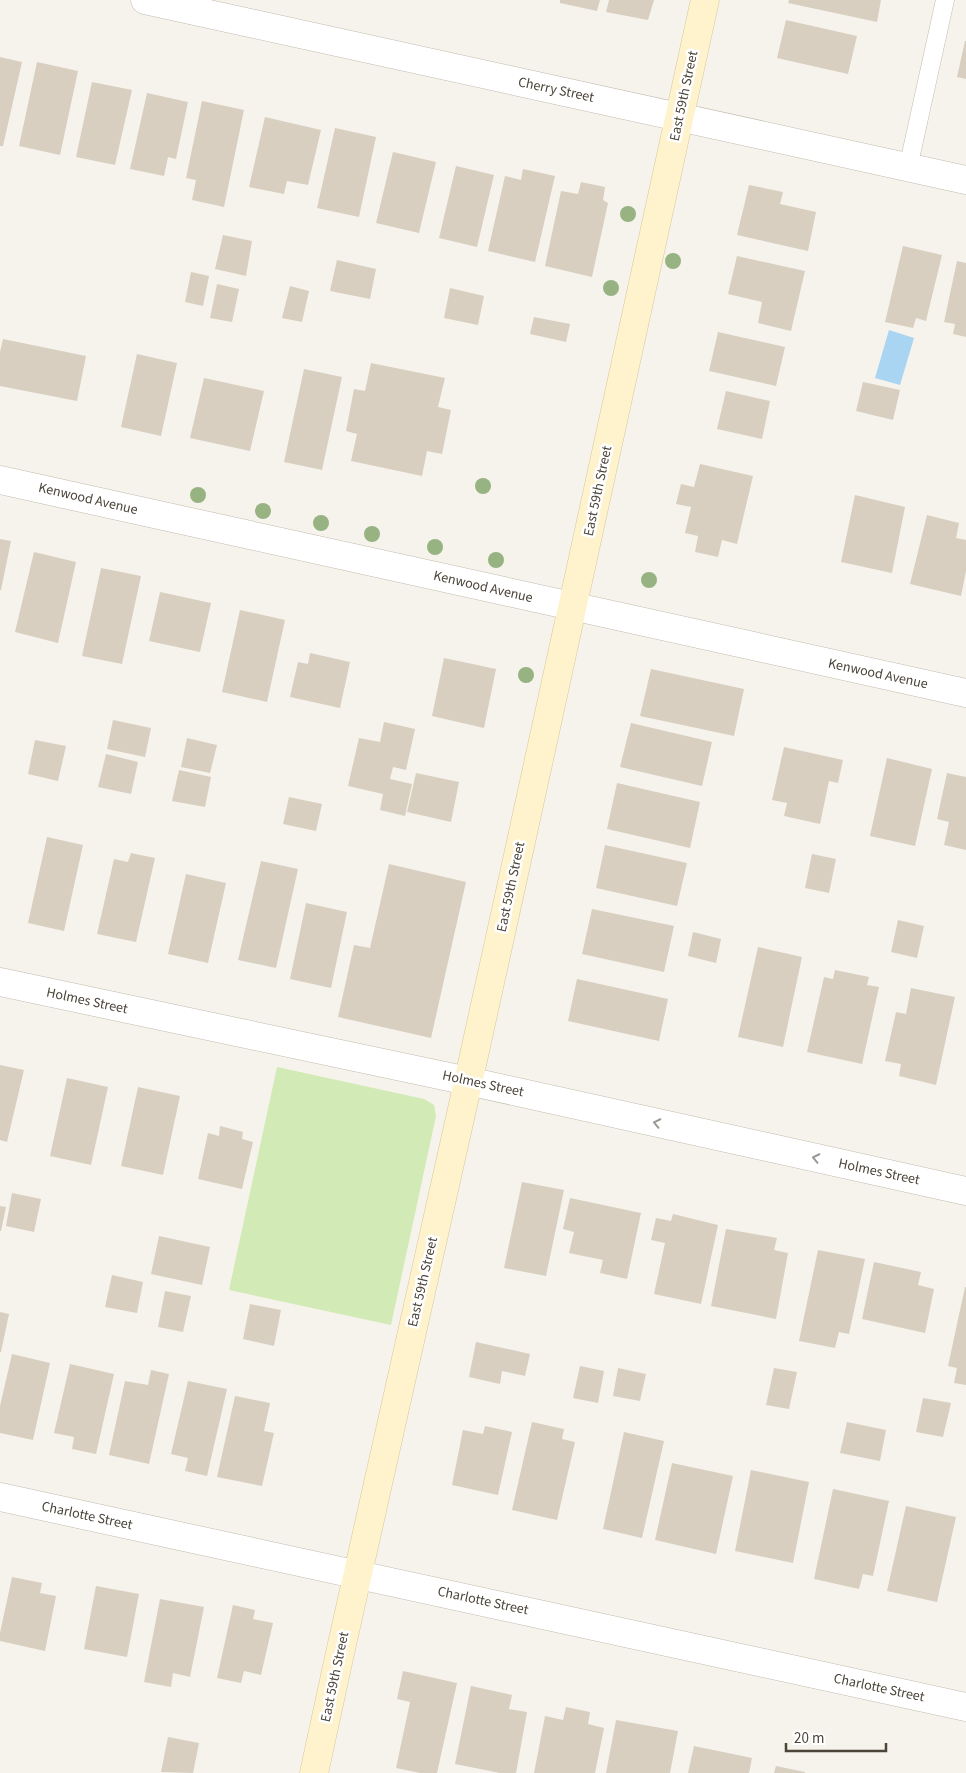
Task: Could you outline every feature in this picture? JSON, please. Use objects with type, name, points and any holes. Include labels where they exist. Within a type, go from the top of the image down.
[{"type":"street","name":"Cherry Street","points":[[145,0],[966,180]]},
{"type":"street","name":"East 59th Street","points":[[314,1773],[705,0]]},
{"type":"street","name":"Kenwood Avenue","points":[[0,480],[966,693]]},
{"type":"street","name":"Holmes Street","points":[[0,982],[468,1081],[966,1191]]},
{"type":"street","name":"Charlotte Street","points":[[0,1497],[966,1707]]},
{"type":"lane","points":[[908,168],[945,0]]},
{"type":"green space","points":[[277,1067],[424,1099],[434,1105],[436,1116],[391,1325],[229,1290]]},
{"type":"water","points":[[889,330],[914,338],[900,385],[875,378]]},
{"type":"building","points":[[560,0],[600,0],[597,11],[560,3]]},
{"type":"building","points":[[609,0],[654,0],[648,20],[606,12]]},
{"type":"building","points":[[789,0],[881,0],[877,22],[788,3]]},
{"type":"building","points":[[786,20],[857,36],[848,74],[777,58]]},
{"type":"building","points":[[966,41],[966,79],[957,77]]},
{"type":"building","points":[[0,57],[22,62],[3,146],[0,146]]},
{"type":"building","points":[[37,62],[78,71],[60,155],[19,146]]},
{"type":"building","points":[[92,82],[132,90],[115,165],[76,157]]},
{"type":"building","points":[[147,93],[188,102],[176,159],[168,157],[164,176],[130,169]]},
{"type":"building","points":[[202,101],[244,110],[224,207],[192,200],[196,180],[186,178]]},
{"type":"building","points":[[265,117],[321,130],[308,185],[287,181],[284,194],[249,187]]},
{"type":"building","points":[[335,128],[376,137],[359,217],[317,208]]},
{"type":"building","points":[[393,152],[436,162],[419,233],[376,223]]},
{"type":"building","points":[[456,166],[494,175],[477,247],[439,238]]},
{"type":"building","points":[[523,169],[555,176],[535,262],[488,251],[505,176],[521,180]]},
{"type":"building","points":[[581,182],[605,187],[603,200],[608,203],[592,277],[545,266],[561,191],[578,194]]},
{"type":"building","points":[[749,185],[783,192],[780,204],[816,212],[808,251],[737,235]]},
{"type":"building","points":[[223,235],[252,241],[246,276],[215,269]]},
{"type":"building","points":[[903,246],[942,255],[926,321],[916,318],[913,328],[885,322]]},
{"type":"building","points":[[737,256],[805,271],[791,331],[758,323],[762,302],[728,294]]},
{"type":"building","points":[[337,260],[376,269],[370,299],[330,291]]},
{"type":"building","points":[[957,261],[966,263],[966,337],[953,334],[955,324],[944,322]]},
{"type":"building","points":[[191,272],[209,276],[203,306],[185,302]]},
{"type":"building","points":[[217,284],[239,289],[232,322],[210,318]]},
{"type":"building","points":[[290,286],[309,291],[302,322],[282,318]]},
{"type":"building","points":[[450,288],[484,296],[478,325],[444,318]]},
{"type":"building","points":[[534,317],[570,324],[566,342],[530,334]]},
{"type":"building","points":[[718,332],[785,347],[776,386],[709,371]]},
{"type":"building","points":[[3,339],[86,356],[77,401],[0,386],[0,352]]},
{"type":"building","points":[[137,354],[177,363],[161,436],[121,427]]},
{"type":"building","points":[[371,363],[445,378],[438,407],[451,410],[442,454],[427,451],[422,476],[351,461],[357,434],[346,431],[354,389],[365,391]]},
{"type":"building","points":[[304,369],[342,377],[322,470],[284,462]]},
{"type":"building","points":[[204,378],[264,391],[250,451],[190,438]]},
{"type":"building","points":[[863,382],[900,390],[893,420],[856,411]]},
{"type":"building","points":[[726,391],[770,401],[762,439],[717,429]]},
{"type":"building","points":[[700,464],[753,476],[737,544],[722,540],[718,557],[695,552],[698,536],[685,533],[691,507],[676,504],[681,484],[694,487]]},
{"type":"building","points":[[855,495],[905,507],[892,573],[841,562]]},
{"type":"building","points":[[927,515],[959,523],[956,538],[966,540],[966,571],[961,596],[910,584]]},
{"type":"building","points":[[0,539],[11,541],[1,590],[0,590]]},
{"type":"building","points":[[34,552],[76,562],[58,643],[15,632]]},
{"type":"building","points":[[101,568],[141,576],[122,664],[82,656]]},
{"type":"building","points":[[160,592],[211,603],[200,652],[149,641]]},
{"type":"building","points":[[240,610],[285,620],[267,702],[222,692]]},
{"type":"building","points":[[310,653],[350,662],[340,708],[290,697],[298,662],[308,664]]},
{"type":"building","points":[[444,658],[496,669],[484,728],[432,716]]},
{"type":"building","points":[[651,669],[744,689],[734,736],[640,716]]},
{"type":"building","points":[[113,720],[151,728],[145,757],[107,749]]},
{"type":"building","points":[[384,722],[415,729],[406,770],[393,767],[390,779],[412,784],[405,816],[380,810],[383,794],[348,786],[359,738],[380,742]]},
{"type":"building","points":[[631,723],[712,742],[702,786],[620,767]]},
{"type":"building","points":[[187,738],[217,745],[210,773],[181,767]]},
{"type":"building","points":[[35,740],[66,746],[58,781],[28,774]]},
{"type":"building","points":[[784,747],[843,760],[838,783],[829,781],[820,824],[784,816],[787,803],[772,800]]},
{"type":"building","points":[[106,754],[138,762],[131,794],[98,787]]},
{"type":"building","points":[[887,758],[932,769],[915,846],[870,836]]},
{"type":"building","points":[[179,770],[211,777],[205,807],[172,801]]},
{"type":"building","points":[[416,773],[459,782],[451,822],[407,812]]},
{"type":"building","points":[[947,773],[966,777],[966,850],[944,845],[949,822],[937,819]]},
{"type":"building","points":[[617,783],[700,802],[690,848],[607,829]]},
{"type":"building","points":[[289,797],[322,804],[316,831],[283,824]]},
{"type":"building","points":[[47,837],[83,845],[64,931],[28,923]]},
{"type":"building","points":[[605,845],[687,863],[677,906],[596,888]]},
{"type":"building","points":[[131,853],[155,858],[136,942],[97,934],[114,859],[128,862]]},
{"type":"building","points":[[812,854],[836,859],[829,893],[805,888]]},
{"type":"building","points":[[261,861],[298,869],[276,968],[238,960]]},
{"type":"building","points":[[389,864],[466,882],[431,1038],[338,1017],[354,945],[370,948]]},
{"type":"building","points":[[186,874],[226,883],[208,963],[168,954]]},
{"type":"building","points":[[306,903],[347,912],[331,988],[290,979]]},
{"type":"building","points":[[592,909],[674,926],[664,972],[582,954]]},
{"type":"building","points":[[898,920],[924,926],[917,958],[891,952]]},
{"type":"building","points":[[693,932],[721,939],[716,963],[688,956]]},
{"type":"building","points":[[758,947],[802,957],[783,1047],[738,1037]]},
{"type":"building","points":[[835,970],[869,977],[867,985],[879,987],[862,1064],[807,1052],[824,977],[833,979]]},
{"type":"building","points":[[577,979],[668,999],[659,1041],[568,1021]]},
{"type":"building","points":[[911,988],[955,997],[936,1085],[899,1076],[901,1064],[885,1061],[896,1012],[906,1014]]},
{"type":"building","points":[[0,1065],[24,1070],[7,1142],[0,1140]]},
{"type":"building","points":[[67,1078],[108,1087],[91,1165],[50,1156]]},
{"type":"building","points":[[138,1087],[180,1096],[163,1175],[121,1166]]},
{"type":"building","points":[[220,1126],[243,1132],[242,1139],[253,1142],[242,1189],[198,1179],[208,1133],[219,1136]]},
{"type":"building","points":[[522,1182],[564,1190],[546,1276],[504,1268]]},
{"type":"building","points":[[12,1193],[41,1199],[34,1232],[6,1226]]},
{"type":"building","points":[[570,1198],[641,1213],[627,1279],[600,1273],[603,1260],[569,1253],[574,1232],[563,1229]]},
{"type":"building","points":[[0,1206],[6,1207],[1,1231],[0,1231]]},
{"type":"building","points":[[673,1214],[718,1225],[701,1304],[654,1294],[665,1243],[651,1240],[656,1218],[671,1221]]},
{"type":"building","points":[[726,1229],[777,1238],[774,1250],[788,1253],[776,1319],[711,1306]]},
{"type":"building","points":[[159,1236],[210,1247],[202,1285],[151,1274]]},
{"type":"building","points":[[818,1250],[865,1259],[849,1334],[839,1332],[835,1348],[799,1341]]},
{"type":"building","points":[[874,1262],[921,1272],[918,1285],[934,1289],[925,1333],[862,1319]]},
{"type":"building","points":[[112,1275],[143,1282],[137,1313],[105,1307]]},
{"type":"building","points":[[965,1287],[966,1385],[954,1383],[957,1368],[948,1366]]},
{"type":"building","points":[[165,1291],[191,1296],[183,1332],[158,1327]]},
{"type":"building","points":[[250,1304],[281,1310],[274,1346],[243,1339]]},
{"type":"building","points":[[0,1312],[9,1314],[1,1352],[0,1352]]},
{"type":"building","points":[[476,1342],[530,1354],[525,1376],[502,1371],[500,1384],[469,1377]]},
{"type":"building","points":[[12,1354],[50,1363],[33,1440],[0,1433],[0,1406]]},
{"type":"building","points":[[70,1364],[114,1374],[96,1454],[72,1449],[74,1437],[54,1433]]},
{"type":"building","points":[[580,1366],[604,1371],[598,1403],[573,1398]]},
{"type":"building","points":[[618,1368],[646,1374],[640,1401],[613,1396]]},
{"type":"building","points":[[774,1368],[797,1372],[789,1409],[766,1405]]},
{"type":"building","points":[[151,1370],[169,1374],[149,1464],[109,1455],[125,1381],[148,1385]]},
{"type":"building","points":[[188,1381],[227,1389],[207,1476],[185,1471],[188,1458],[171,1454]]},
{"type":"building","points":[[235,1396],[270,1403],[264,1431],[274,1433],[262,1486],[217,1477]]},
{"type":"building","points":[[923,1398],[951,1403],[943,1437],[916,1432]]},
{"type":"building","points":[[532,1422],[564,1429],[562,1439],[575,1442],[557,1520],[512,1510]]},
{"type":"building","points":[[847,1422],[886,1430],[880,1461],[840,1453]]},
{"type":"building","points":[[485,1426],[512,1432],[498,1495],[452,1485],[463,1430],[483,1434]]},
{"type":"building","points":[[624,1432],[664,1441],[642,1538],[603,1529]]},
{"type":"building","points":[[672,1463],[733,1476],[716,1554],[655,1540]]},
{"type":"building","points":[[751,1470],[809,1482],[793,1563],[735,1551]]},
{"type":"building","points":[[833,1489],[889,1501],[873,1576],[863,1574],[859,1589],[814,1579]]},
{"type":"building","points":[[906,1506],[956,1517],[937,1602],[887,1591]]},
{"type":"building","points":[[12,1577],[42,1583],[40,1593],[56,1596],[45,1651],[0,1641]]},
{"type":"building","points":[[96,1586],[139,1594],[127,1657],[84,1649]]},
{"type":"building","points":[[160,1599],[204,1607],[190,1677],[173,1673],[171,1687],[144,1682]]},
{"type":"building","points":[[233,1605],[255,1610],[253,1619],[273,1623],[261,1675],[244,1671],[241,1683],[217,1678]]},
{"type":"building","points":[[403,1671],[457,1683],[437,1773],[420,1773],[396,1768],[410,1702],[397,1699]]},
{"type":"building","points":[[471,1686],[512,1695],[509,1709],[527,1712],[516,1773],[500,1773],[455,1764]]},
{"type":"building","points":[[566,1707],[590,1712],[588,1724],[604,1728],[595,1773],[534,1773],[545,1716],[563,1720]]},
{"type":"building","points":[[616,1720],[678,1731],[670,1773],[606,1773]]},
{"type":"building","points":[[168,1737],[199,1743],[193,1773],[161,1772]]},
{"type":"building","points":[[694,1746],[752,1758],[749,1773],[688,1773]]},
{"type":"building","points":[[776,1766],[805,1772],[805,1773],[774,1773]]}]
